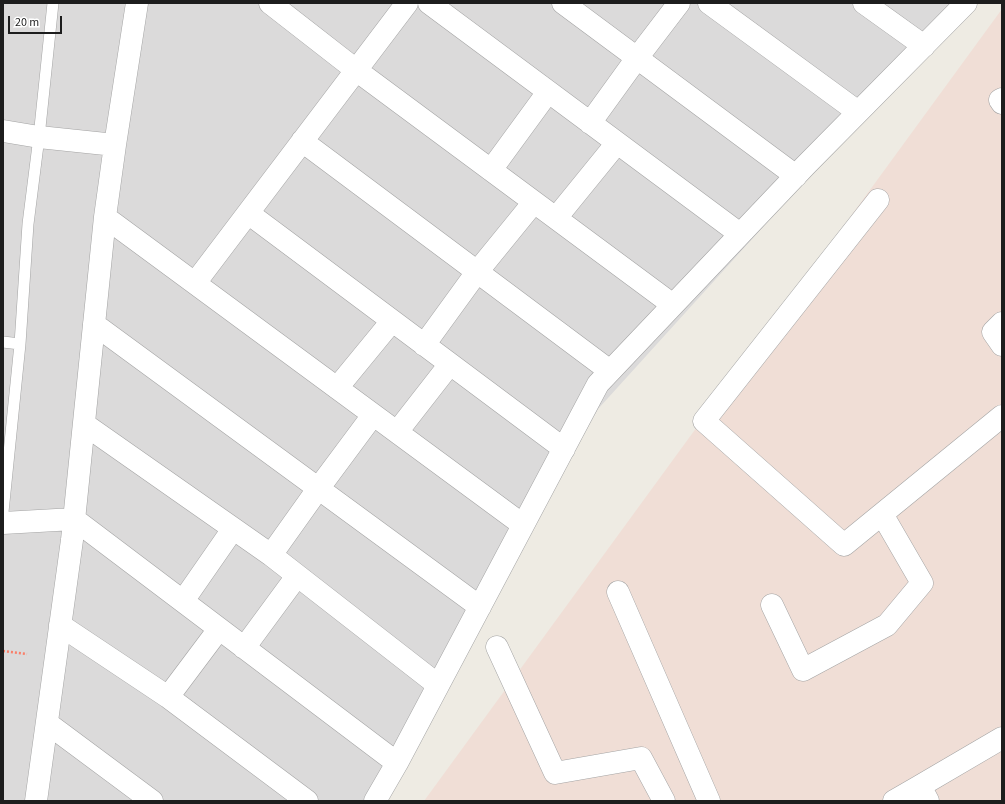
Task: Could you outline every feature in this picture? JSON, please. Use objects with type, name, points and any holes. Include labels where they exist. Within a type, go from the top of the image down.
[{"type":"street","points":[[36,801],[74,519],[105,217],[114,145],[137,3]]},
{"type":"street","points":[[270,3],[356,70],[673,305]]},
{"type":"street","points":[[195,283],[407,3]]},
{"type":"street","points":[[429,3],[740,234]]},
{"type":"street","points":[[563,3],[796,176]]},
{"type":"street","points":[[590,123],[679,3]]},
{"type":"street","points":[[709,3],[858,112]]},
{"type":"street","points":[[864,3],[924,46]]},
{"type":"street","points":[[375,801],[480,608],[598,384],[796,176],[966,3]]},
{"type":"street","points":[[491,170],[548,92]]},
{"type":"street","points":[[1002,99],[1000,100],[1002,103]]},
{"type":"street","points":[[3,131],[39,137],[114,145]]},
{"type":"street","points":[[302,141],[610,371]]},
{"type":"street","points":[[556,218],[617,143]]},
{"type":"street","points":[[878,200],[704,421],[844,545],[1002,416]]},
{"type":"street","points":[[424,345],[477,272],[534,202]]},
{"type":"street","points":[[248,213],[564,449]]},
{"type":"street","points":[[105,217],[523,525]]},
{"type":"street","points":[[338,388],[392,321]]},
{"type":"street","points":[[1002,323],[993,332],[1002,345]]},
{"type":"street","points":[[94,324],[480,608]]},
{"type":"street","points":[[397,432],[450,364]]},
{"type":"street","points":[[271,556],[373,415]]},
{"type":"street","points":[[84,424],[271,556],[438,685]]},
{"type":"street","points":[[772,605],[803,670],[887,625],[922,583],[882,514]]},
{"type":"street","points":[[3,523],[74,519],[397,763]]},
{"type":"street","points":[[183,601],[233,528]]},
{"type":"street","points":[[244,648],[297,576]]},
{"type":"street","points":[[618,592],[709,801]]},
{"type":"street","points":[[60,625],[168,697],[307,801]]},
{"type":"street","points":[[168,697],[219,629]]},
{"type":"street","points":[[497,647],[555,774],[640,758],[664,801]]},
{"type":"street","points":[[47,723],[152,801]]},
{"type":"street","points":[[894,801],[924,793],[1002,738]]},
{"type":"lane","points":[[3,512],[20,344],[28,224],[53,3]]},
{"type":"lane","points":[[3,342],[20,344]]},
{"type":"path","points":[[3,651],[27,654]]},
{"type":"shaded area","points":[[3,3],[966,3],[598,409],[383,801],[3,801]]},
{"type":"shaded area","points":[[1002,9],[1002,801],[424,801]]}]
